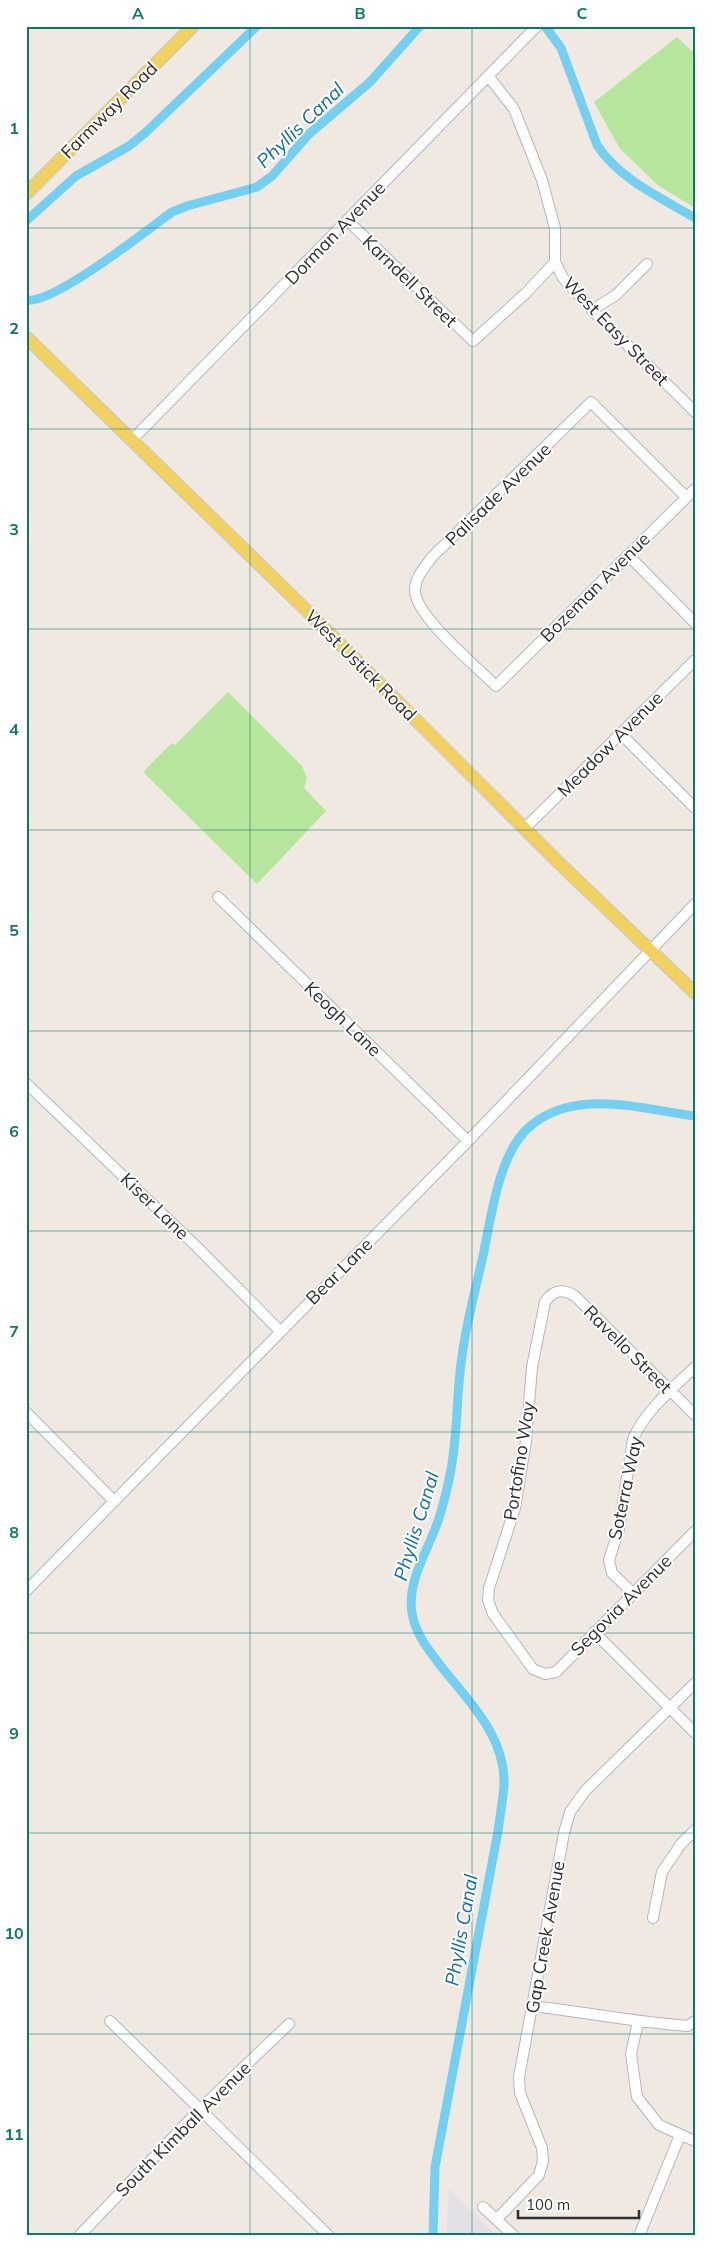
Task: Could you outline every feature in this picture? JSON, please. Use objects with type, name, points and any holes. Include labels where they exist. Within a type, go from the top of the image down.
[{"type":"main road","name":"Farmway Road","points":[[26,194],[192,26]]},
{"type":"main road","name":"West Ustick Road","points":[[26,337],[695,994]]},
{"type":"street","name":"Dorman Avenue","points":[[132,440],[537,26]]},
{"type":"street","name":"West Easy Street","points":[[489,76],[514,109],[542,180],[555,228],[555,262],[563,278],[592,310],[695,412]]},
{"type":"street","name":"Karndell Street","points":[[347,220],[473,341],[526,293],[555,262]]},
{"type":"street","points":[[592,310],[616,295],[646,264]]},
{"type":"street","name":"Palisade Avenue","points":[[496,686],[428,619],[416,600],[415,592],[419,575],[432,557],[591,402],[686,497]]},
{"type":"street","name":"Bozeman Avenue","points":[[496,686],[695,489]]},
{"type":"street","points":[[628,555],[695,623]]},
{"type":"street","name":"Meadow Avenue","points":[[525,828],[695,660]]},
{"type":"street","points":[[621,734],[695,808]]},
{"type":"street","name":"Keogh Lane","points":[[218,897],[468,1141]]},
{"type":"street","name":"Bear Lane","points":[[26,1591],[468,1141],[695,904]]},
{"type":"street","name":"Kiser Lane","points":[[26,1083],[196,1246],[280,1331]]},
{"type":"street","name":"Ravello Street","points":[[558,1290],[567,1291],[575,1296],[695,1415]]},
{"type":"street","name":"Portofino Way","points":[[545,1674],[533,1669],[493,1614],[488,1600],[489,1588],[515,1508],[526,1441],[532,1367],[545,1302],[550,1294],[558,1290]]},
{"type":"street","name":"Soterra Way","points":[[633,1593],[612,1573],[609,1560],[619,1529],[633,1439],[645,1418],[695,1367]]},
{"type":"street","points":[[26,1412],[114,1501]]},
{"type":"street","name":"Segovia Avenue","points":[[545,1674],[556,1672],[695,1531]]},
{"type":"street","points":[[594,1632],[695,1733]]},
{"type":"street","name":"Gap Creek Avenue","points":[[496,2219],[539,2175],[543,2161],[542,2148],[520,2093],[519,2077],[564,1834],[570,1812],[586,1791],[695,1684]]},
{"type":"street","points":[[652,1918],[662,1872],[681,1844],[695,1830]]},
{"type":"street","points":[[532,2006],[587,2012],[638,2022],[688,2026],[695,2021]]},
{"type":"street","points":[[110,2021],[329,2236]]},
{"type":"street","points":[[638,2022],[631,2054],[637,2097],[659,2125],[695,2141]]},
{"type":"street","name":"South Kimball Avenue","points":[[79,2236],[200,2109],[289,2024]]},
{"type":"street","points":[[639,2236],[680,2135]]},
{"type":"street","points":[[483,2207],[514,2236]]},
{"type":"shaded area","points":[[449,2189],[497,2236],[446,2236]]},
{"type":"green space","points":[[677,37],[695,54],[695,208],[659,186],[620,149],[594,102]]},
{"type":"green space","points":[[228,692],[302,766],[307,778],[304,788],[326,811],[257,884],[143,772],[172,743],[175,745]]},
{"type":"waterway","name":"Phyllis Canal","points":[[26,221],[76,176],[129,146],[145,133],[257,26]]},
{"type":"waterway","name":"Phyllis Canal","points":[[26,300],[39,298],[57,291],[77,279],[100,265],[172,212],[187,206],[257,187],[272,176],[309,134],[370,82],[420,26]]},
{"type":"waterway","name":"Phyllis Canal","points":[[545,26],[561,48],[597,145],[606,157],[628,178],[695,218]]},
{"type":"waterway","name":"Phyllis Canal","points":[[433,2236],[435,2167],[498,1831],[504,1785],[503,1767],[492,1735],[473,1706],[440,1665],[423,1640],[416,1627],[411,1602],[414,1581],[440,1516],[450,1475],[464,1344],[492,1209],[508,1157],[516,1142],[526,1130],[544,1116],[563,1108],[585,1104],[629,1106],[695,1116]]}]
